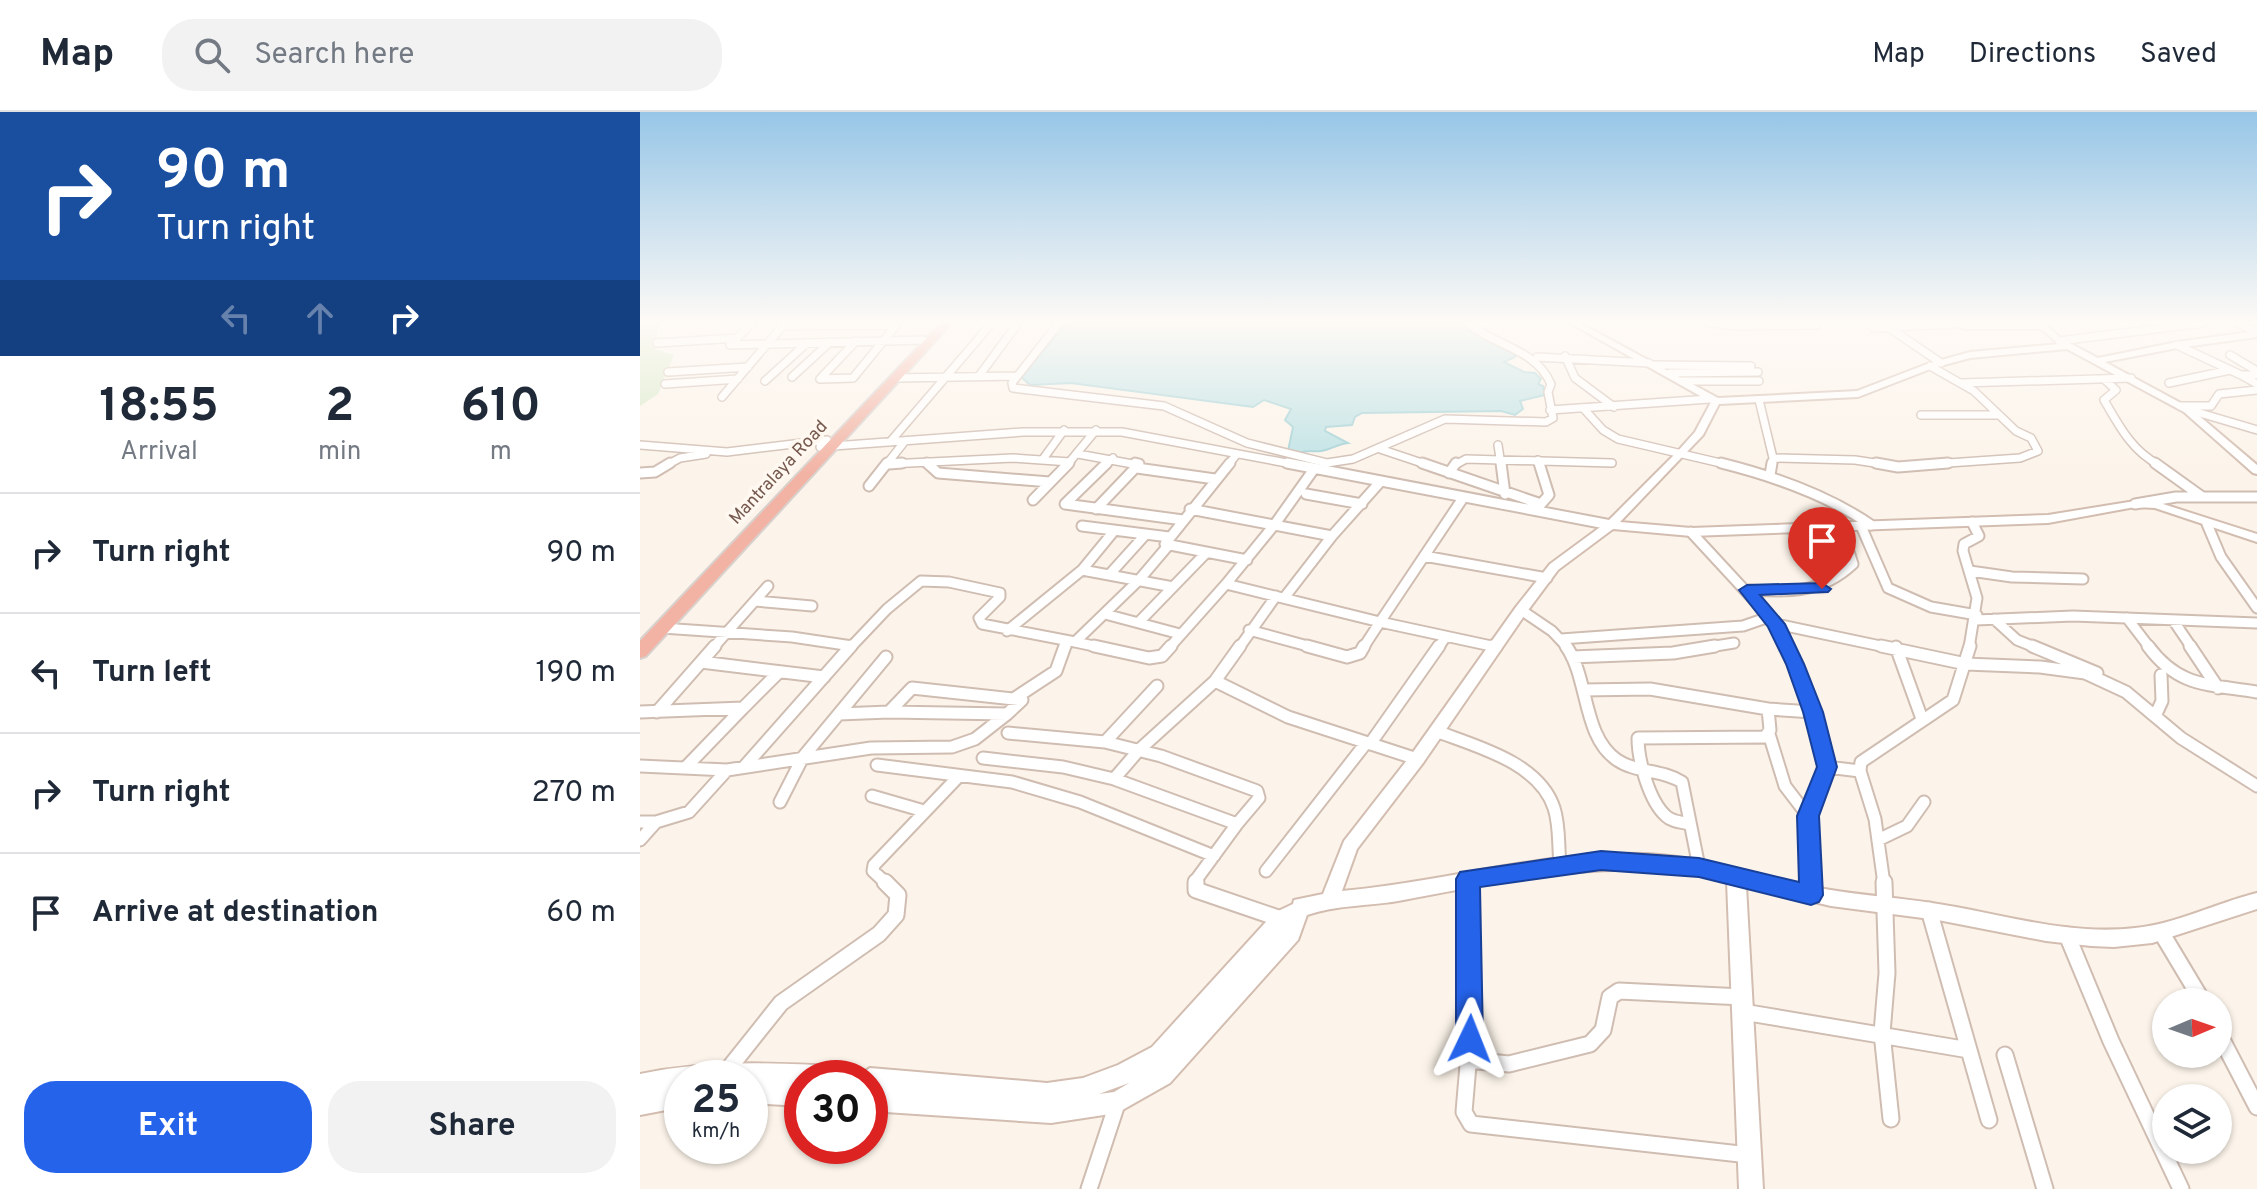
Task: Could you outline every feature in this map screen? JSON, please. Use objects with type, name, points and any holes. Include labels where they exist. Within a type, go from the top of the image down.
[{"type":"highway","name":"Mantralaya Road","points":[[640,652],[892,373]]},
{"type":"highway","name":"Mantralaya Road","points":[[825,445],[900,373]]},
{"type":"highway","points":[[640,636],[825,445]]},
{"type":"street","points":[[722,397],[743,373]]},
{"type":"street","points":[[765,381],[774,373]]},
{"type":"street","points":[[792,377],[796,373]]},
{"type":"street","points":[[825,373],[820,379],[851,380],[857,373]]},
{"type":"street","points":[[890,442],[949,373]]},
{"type":"street","points":[[1019,373],[1012,383],[1013,388],[1164,406],[1247,443],[1299,458],[1336,463],[1380,449],[1445,419],[1546,422],[1553,418],[1548,392],[1551,384],[1546,373]]},
{"type":"street","points":[[1573,373],[1614,407]]},
{"type":"street","points":[[1670,373],[1713,400]]},
{"type":"street","points":[[1676,373],[1758,377],[1682,381]]},
{"type":"street","points":[[1550,410],[1858,394],[1911,373]]},
{"type":"street","points":[[1773,458],[1855,460],[1898,467],[1989,461],[2029,456],[2038,451],[2031,438],[2016,431],[1974,391],[1947,373]]},
{"type":"street","points":[[2122,373],[2184,408],[2257,471]]},
{"type":"street","points":[[2169,383],[2215,373]]},
{"type":"street","points":[[2237,373],[2257,387]]},
{"type":"street","points":[[2241,375],[2255,373]]},
{"type":"street","points":[[896,378],[1017,376]]},
{"type":"street","points":[[1959,383],[2131,378]]},
{"type":"street","points":[[665,384],[738,379]]},
{"type":"street","points":[[2105,380],[2116,390],[2104,400],[2124,434],[2143,457],[2171,472],[2201,496]]},
{"type":"street","points":[[2184,408],[2211,406],[2219,394],[2257,387]]},
{"type":"street","points":[[1330,900],[1350,846],[1417,759],[1521,610],[1554,567],[1611,525],[1681,454],[1699,433],[1713,400]]},
{"type":"street","points":[[1759,400],[1773,458],[1770,475]]},
{"type":"street","points":[[2184,408],[2257,430]]},
{"type":"street","points":[[1584,409],[1603,430],[1618,439],[1770,475],[1851,511],[1866,526],[1888,588],[1931,607],[1994,619],[2027,616],[2257,623]]},
{"type":"street","points":[[1921,415],[1997,415]]},
{"type":"street","points":[[1043,459],[1064,430]]},
{"type":"street","points":[[640,473],[655,472],[680,458],[717,451],[1096,430],[1463,498],[1537,507],[1611,525],[1691,532],[2048,519],[2152,499],[2257,497]]},
{"type":"street","points":[[1033,500],[1078,454],[1096,430]]},
{"type":"street","points":[[869,486],[905,441]]},
{"type":"street","points":[[640,445],[717,451]]},
{"type":"street","points":[[1498,445],[1506,492],[1499,504]]},
{"type":"street","points":[[1380,449],[1506,492],[1537,507]]},
{"type":"street","points":[[1078,454],[1136,462],[1137,468]]},
{"type":"street","points":[[1015,698],[1056,671],[1071,642],[1139,580],[1190,509],[1237,454]]},
{"type":"street","points":[[1113,458],[1065,502],[1068,506],[1183,520]]},
{"type":"street","points":[[889,464],[1043,459],[1070,462]]},
{"type":"street","points":[[1449,473],[1461,460],[1612,463]]},
{"type":"street","points":[[1537,507],[1549,495],[1538,460]]},
{"type":"street","points":[[927,463],[938,473],[1050,482]]},
{"type":"street","points":[[1137,468],[1215,479]]},
{"type":"street","points":[[1096,509],[1137,468]]},
{"type":"street","points":[[744,767],[852,646],[915,584],[922,581],[1000,593],[979,622],[1007,631],[1156,658],[1162,656],[1247,560],[1314,469]]},
{"type":"street","points":[[1114,779],[1139,750],[1215,681],[1249,630],[1381,481]]},
{"type":"street","points":[[1306,494],[1362,504]]},
{"type":"street","points":[[1249,630],[1347,657],[1360,653],[1463,498]]},
{"type":"street","points":[[2135,504],[2156,505],[2257,538]]},
{"type":"street","points":[[1190,509],[1332,536]]},
{"type":"street","points":[[1891,1119],[1882,1033],[1887,973],[1886,906],[1878,840],[1860,771],[1861,762],[1953,700],[1966,664],[1976,618],[1974,579],[1962,550],[1964,544],[1979,536],[1972,522]]},
{"type":"street","points":[[2207,524],[2221,557],[2257,608]]},
{"type":"street","points":[[1082,526],[1146,534],[1206,553],[1247,560]]},
{"type":"street","points":[[1747,590],[1817,590],[1826,587],[1853,564],[1841,527]]},
{"type":"street","points":[[1007,631],[1082,570],[1114,531]]},
{"type":"street","points":[[1691,532],[1772,621],[1795,664],[1813,712],[1827,767],[1808,816],[1811,895]]},
{"type":"street","points":[[1109,575],[1146,534]]},
{"type":"street","points":[[1139,622],[1206,553]]},
{"type":"street","points":[[1424,556],[1547,578]]},
{"type":"street","points":[[1082,570],[1173,587]]},
{"type":"street","points":[[1970,571],[2012,577],[2083,579]]},
{"type":"street","points":[[1226,584],[1445,638],[1496,647]]},
{"type":"street","points":[[657,712],[768,586]]},
{"type":"street","points":[[755,601],[812,606]]},
{"type":"street","points":[[1521,610],[1561,639],[1572,657],[1608,752],[1618,761],[1676,775],[1682,782],[1699,867]]},
{"type":"street","points":[[1105,614],[1180,634]]},
{"type":"street","points":[[2127,618],[2163,666],[2183,679],[2218,688],[2257,692]]},
{"type":"street","points":[[1994,619],[2017,640],[2084,665],[2156,714],[2181,738],[2257,786]]},
{"type":"street","points":[[2173,620],[2218,688]]},
{"type":"street","points":[[1561,639],[1743,626],[1772,621],[1966,664],[2068,670],[2109,683]]},
{"type":"street","points":[[662,628],[852,646]]},
{"type":"street","points":[[1266,871],[1368,744],[1445,638]]},
{"type":"street","points":[[1572,657],[1673,653],[1734,643]]},
{"type":"street","points":[[1896,647],[1922,719]]},
{"type":"street","points":[[780,802],[803,757],[886,657]]},
{"type":"street","points":[[701,662],[824,677]]},
{"type":"street","points":[[686,767],[779,672]]},
{"type":"street","points":[[2156,714],[2162,701],[2161,675]]},
{"type":"street","points":[[1215,681],[1288,717],[1417,759]]},
{"type":"street","points":[[1105,742],[1157,686]]},
{"type":"street","points":[[640,766],[727,770],[871,748],[966,744],[1022,700],[912,688],[889,712]]},
{"type":"street","points":[[1583,690],[1650,689],[1768,709],[1813,712]]},
{"type":"street","points":[[640,712],[743,708]]},
{"type":"street","points":[[1768,709],[1769,734],[1785,786],[1808,816]]},
{"type":"street","points":[[839,714],[1007,714]]},
{"type":"street","points":[[1436,731],[1493,754],[1536,782],[1554,809],[1560,864]]},
{"type":"street","points":[[1008,733],[1105,742],[1139,750],[1259,792],[1258,800],[1196,880],[1196,890],[1281,919]]},
{"type":"street","points":[[1690,824],[1672,820],[1661,811],[1636,743],[1638,738],[1769,734]]},
{"type":"street","points":[[983,758],[1063,767],[1114,779],[1237,824]]},
{"type":"street","points":[[877,765],[1012,782],[1080,802],[1214,856]]},
{"type":"street","points":[[1827,767],[1860,771]]},
{"type":"street","points":[[640,822],[669,821],[689,814],[727,770]]},
{"type":"street","points":[[736,1060],[781,1003],[863,947],[896,915],[898,895],[873,871],[874,865],[959,776]]},
{"type":"street","points":[[872,796],[924,811]]},
{"type":"street","points":[[1878,840],[1907,826],[1924,802]]},
{"type":"street","points":[[640,840],[656,822]]},
{"type":"street","points":[[888,1081],[1047,1094],[1083,1089],[1124,1074],[1159,1054],[1281,919],[1301,906],[1330,900],[1378,898],[1560,864],[1601,860],[1699,867],[1811,895],[1929,910],[2067,935],[2134,937],[2161,932],[2257,901]]},
{"type":"street","points":[[1736,875],[1751,1189]]},
{"type":"street","points":[[1468,879],[1472,1018],[1464,1112],[1471,1124],[1749,1155]]},
{"type":"street","points":[[888,1101],[1051,1112],[1117,1102],[1162,1075],[1221,1013],[1291,934],[1301,906]]},
{"type":"street","points":[[1929,910],[1989,1120]]},
{"type":"street","points":[[2161,932],[2195,988]]},
{"type":"street","points":[[2067,935],[2111,1041],[2181,1189]]},
{"type":"street","points":[[1467,1060],[1509,1064],[1590,1044],[1599,1039],[1604,1031],[1610,997],[1619,991],[1743,1005],[1969,1050]]},
{"type":"street","points":[[2005,1055],[2045,1189]]},
{"type":"street","points":[[2232,1059],[2257,1107]]},
{"type":"street","points":[[640,1085],[664,1080]]},
{"type":"street","points":[[640,1104],[664,1099]]},
{"type":"street","points":[[1089,1189],[1117,1102]]},
{"type":"green space","points":[[640,373],[667,373],[658,394],[640,406]]},
{"type":"water","points":[[1024,373],[1535,373],[1541,379],[1538,384],[1543,386],[1545,395],[1520,401],[1523,409],[1515,415],[1501,411],[1362,413],[1355,417],[1352,425],[1326,427],[1325,431],[1348,443],[1295,455],[1288,451],[1293,427],[1285,420],[1291,409],[1264,400],[1253,407],[1071,383],[1030,385],[1021,377]]},
{"type":"route","points":[[1470,1039],[1468,879],[1601,860],[1699,867],[1811,895],[1808,816],[1827,767],[1813,712],[1795,664],[1776,624],[1747,590],[1822,589]]}]
